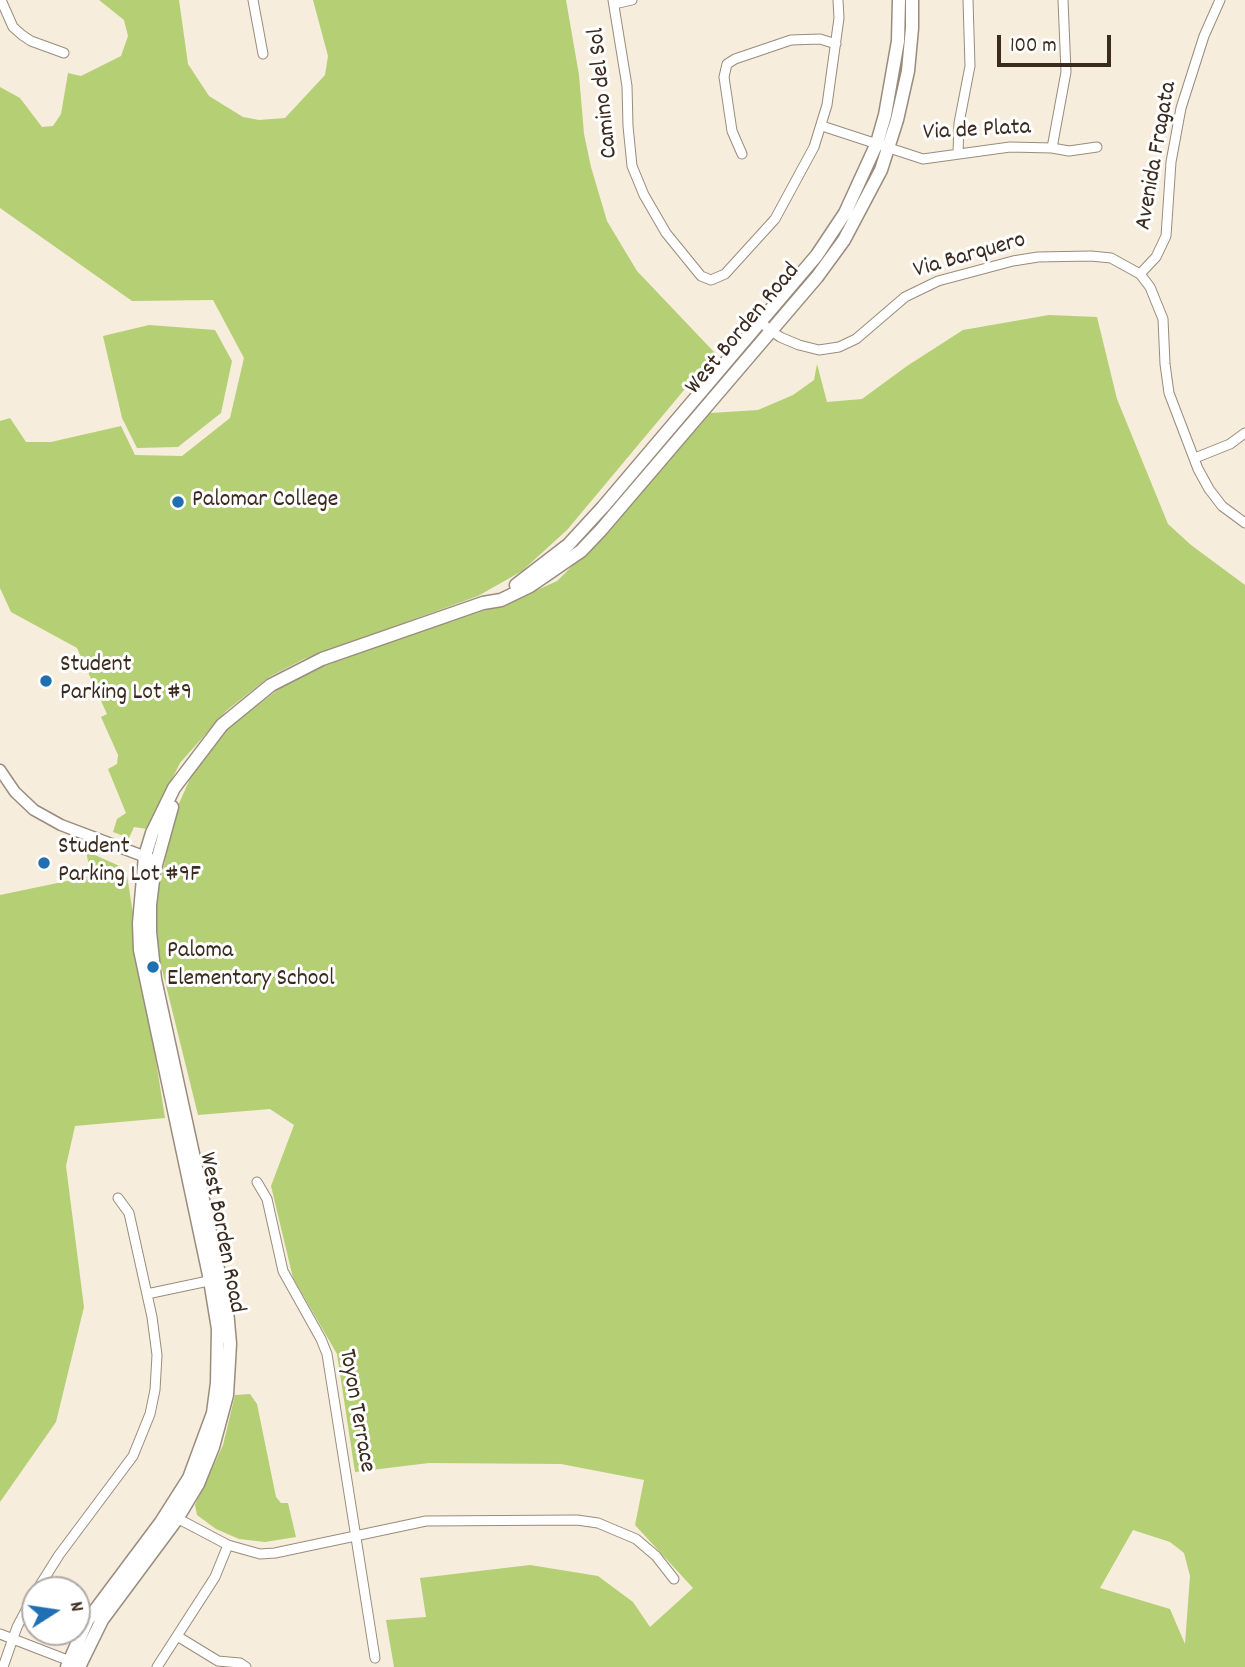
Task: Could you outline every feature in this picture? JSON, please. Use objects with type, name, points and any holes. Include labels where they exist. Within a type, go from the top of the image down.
[{"type":"main road","name":"West Borden Road","points":[[73,1665],[87,1621],[172,1516],[206,1467],[227,1395],[230,1344],[140,950],[139,923],[150,859],[181,780],[222,725],[271,685],[322,659],[483,603],[501,600],[530,586],[580,551],[601,530],[766,327],[817,277],[844,240],[875,182],[898,41],[899,0]]},
{"type":"main road","name":"West Borden Road","points":[[883,144],[898,120],[908,71],[912,0]]},
{"type":"street","points":[[1,0],[13,27],[22,35],[64,53]]},
{"type":"street","points":[[253,0],[263,54]]},
{"type":"street","points":[[613,2],[632,0]]},
{"type":"street","points":[[822,126],[836,44],[838,0]]},
{"type":"street","points":[[958,154],[959,123],[970,66],[968,0]]},
{"type":"street","points":[[1052,148],[1066,72],[1064,0]]},
{"type":"street","name":"Avenida Fragata","points":[[1140,274],[1156,257],[1166,236],[1171,162],[1181,108],[1204,36],[1220,0]]},
{"type":"street","name":"Camino del Sol","points":[[613,2],[627,86],[632,166],[644,195],[666,233],[701,276],[711,280],[725,274],[775,219],[802,171],[822,126]]},
{"type":"street","points":[[741,154],[732,131],[724,77],[727,64],[791,40],[820,38],[836,44]]},
{"type":"street","name":"Via de Plata","points":[[822,126],[923,159],[1010,147],[1069,151],[1097,147]]},
{"type":"street","name":"Via Barquero","points":[[766,327],[790,341],[819,350],[839,347],[856,340],[905,297],[921,287],[1013,261],[1038,257],[1111,258],[1140,274],[1158,301],[1163,319],[1165,363],[1170,393],[1195,458],[1209,489],[1222,506],[1245,523]]},
{"type":"street","points":[[1195,458],[1230,444],[1245,433]]},
{"type":"street","points":[[0,770],[15,792],[34,810],[61,825],[150,859]]},
{"type":"street","name":"Toyon Terrace","points":[[257,1182],[267,1199],[283,1271],[327,1354],[375,1658]]},
{"type":"street","points":[[46,1576],[121,1475],[143,1435],[153,1402],[155,1339],[129,1213],[118,1198]]},
{"type":"street","points":[[147,1294],[215,1279]]},
{"type":"street","points":[[172,1516],[228,1545],[260,1554],[438,1520],[577,1520],[598,1523],[636,1539],[656,1556],[674,1579]]},
{"type":"street","points":[[157,1667],[215,1577],[228,1545]]},
{"type":"street","points":[[3,1667],[21,1621]]},
{"type":"street","points":[[0,1634],[73,1665]]},
{"type":"street","points":[[177,1636],[218,1661],[240,1663],[246,1667]]},
{"type":"green space","points":[[99,0],[179,0],[188,64],[209,96],[243,117],[259,120],[285,118],[325,75],[328,56],[313,0],[566,0],[579,75],[584,134],[607,221],[637,271],[715,353],[567,530],[522,571],[478,596],[304,659],[269,677],[226,711],[180,763],[147,829],[134,827],[129,838],[113,832],[117,819],[126,813],[108,769],[117,764],[118,755],[101,717],[107,714],[77,648],[11,612],[0,588],[0,421],[10,418],[26,442],[51,442],[121,426],[135,455],[182,456],[230,418],[244,358],[213,300],[132,301],[0,208],[0,87],[20,98],[42,127],[53,126],[61,114],[68,73],[81,76],[121,56],[128,36],[124,20]]},
{"type":"green space","points":[[1049,315],[1097,317],[1117,399],[1168,524],[1191,545],[1245,585],[1245,1667],[394,1667],[386,1620],[426,1617],[420,1578],[530,1565],[598,1576],[633,1602],[650,1627],[693,1588],[635,1525],[644,1480],[561,1464],[429,1463],[355,1472],[337,1354],[293,1278],[271,1186],[294,1125],[270,1109],[198,1115],[158,953],[155,905],[177,808],[193,772],[221,734],[294,677],[513,601],[557,581],[613,526],[710,413],[758,410],[793,395],[814,380],[817,364],[827,402],[862,399],[963,330]],"holes":[[[1133,1530],[1170,1542],[1184,1553],[1190,1576],[1185,1644],[1170,1609],[1100,1588]]]},
{"type":"green space","points":[[149,325],[215,330],[232,361],[221,413],[178,447],[137,448],[122,418],[103,336]]},
{"type":"green space","points":[[86,851],[126,869],[165,1118],[75,1126],[66,1166],[84,1307],[56,1422],[0,1502],[0,895],[91,876]]},
{"type":"green space","points":[[250,1394],[257,1404],[276,1497],[281,1503],[288,1503],[296,1537],[265,1542],[239,1539],[216,1529],[197,1515],[195,1505],[223,1445],[235,1395]]},
{"type":"place","name":"Palomar College","points":[[178,502]]},
{"type":"place","name":"Student Parking Lot #9","points":[[46,681]]},
{"type":"place","name":"Student Parking Lot #9F","points":[[44,863]]},
{"type":"place","name":"Paloma Elementary School","points":[[153,967]]}]
